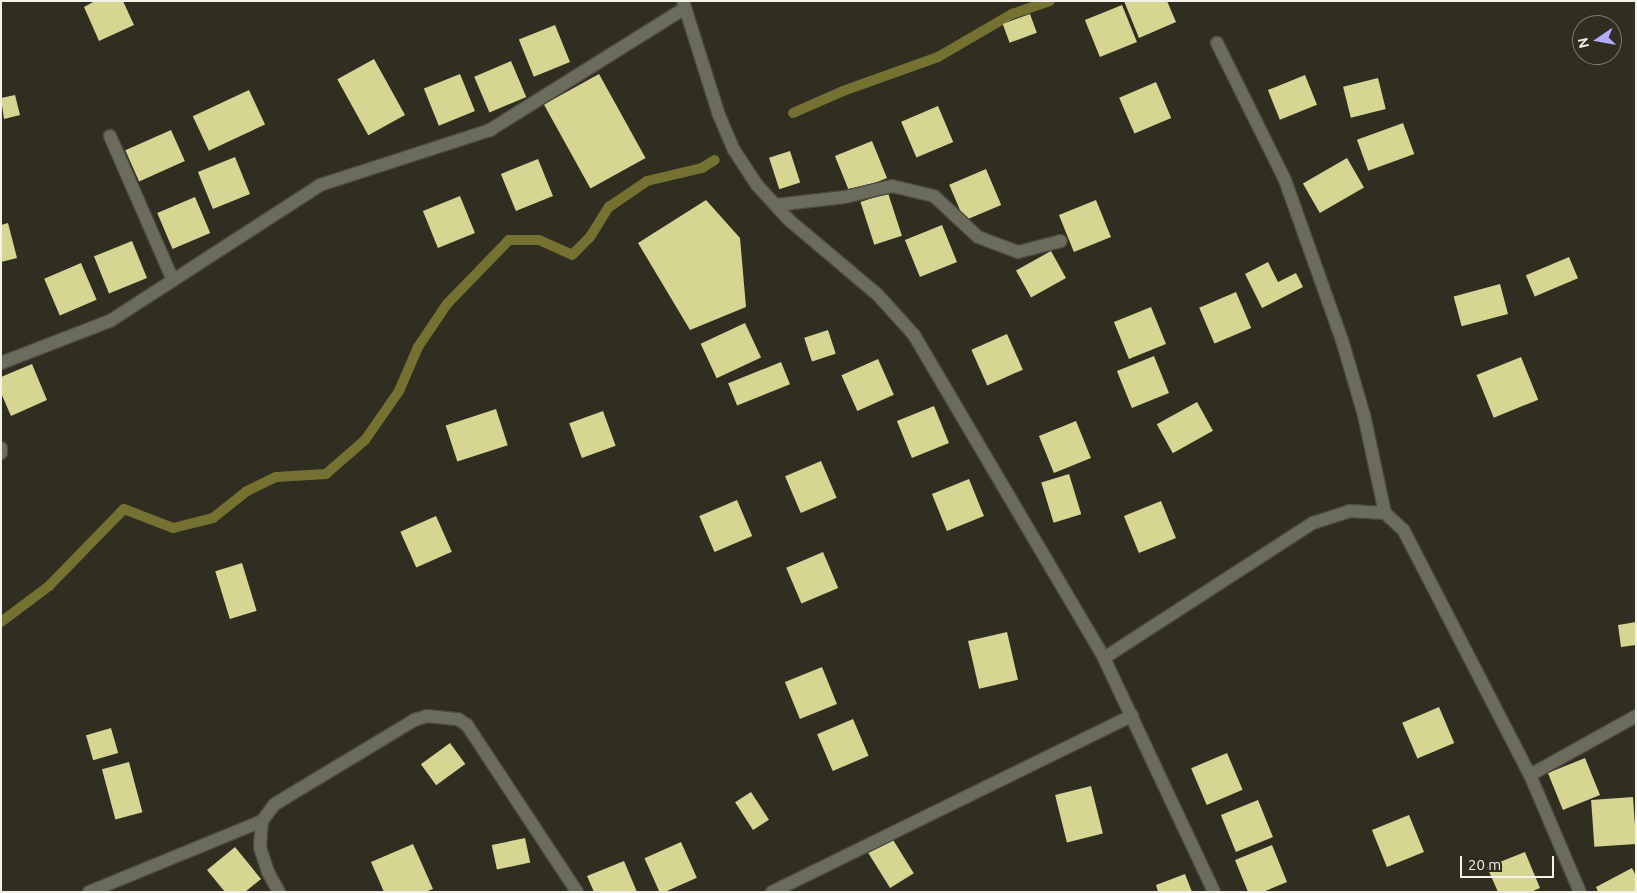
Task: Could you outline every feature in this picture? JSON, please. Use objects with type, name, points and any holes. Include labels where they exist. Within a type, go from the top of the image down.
[{"type":"street","points":[[1,363],[110,321],[172,278],[320,185],[490,130],[684,5],[719,115],[734,150],[757,185],[776,205],[832,258],[877,294],[914,335],[1104,658],[1214,892]]},
{"type":"street","points":[[1217,43],[1285,180],[1342,340],[1364,415],[1385,513],[1404,531],[1530,775],[1580,892]]},
{"type":"street","points":[[110,136],[172,278]]},
{"type":"street","points":[[776,205],[844,197],[892,186],[934,196],[978,237],[1018,252],[1061,241]]},
{"type":"street","points":[[1,448],[1,453]]},
{"type":"street","points":[[1104,658],[1313,523],[1349,511],[1385,513]]},
{"type":"street","points":[[89,892],[262,821],[275,804],[414,720],[427,716],[458,719],[467,725],[577,892]]},
{"type":"street","points":[[772,892],[1132,716]]},
{"type":"street","points":[[1530,775],[1636,716]]},
{"type":"street","points":[[262,821],[260,847],[268,872],[280,892]]},
{"type":"building","points":[[95,1],[123,1],[134,25],[99,41],[84,7]]},
{"type":"building","points":[[1124,1],[1167,1],[1176,22],[1139,38]]},
{"type":"building","points":[[1122,5],[1137,42],[1100,57],[1085,20]]},
{"type":"building","points":[[1030,14],[1037,33],[1010,43],[1003,24]]},
{"type":"building","points":[[555,25],[570,62],[534,77],[519,40]]},
{"type":"building","points":[[374,59],[405,115],[368,135],[337,79]]},
{"type":"building","points":[[511,61],[526,97],[489,113],[474,77]]},
{"type":"building","points":[[460,74],[475,111],[439,126],[424,89]]},
{"type":"building","points":[[599,74],[646,158],[590,189],[544,105]]},
{"type":"building","points":[[1305,75],[1317,105],[1280,120],[1268,90]]},
{"type":"building","points":[[1378,78],[1386,109],[1351,118],[1343,87]]},
{"type":"building","points":[[1156,82],[1171,118],[1134,134],[1119,98]]},
{"type":"building","points":[[249,90],[265,124],[209,151],[193,116]]},
{"type":"building","points":[[15,95],[20,115],[4,119],[1,98]]},
{"type":"building","points":[[938,106],[953,142],[916,158],[901,122]]},
{"type":"building","points":[[1403,123],[1414,154],[1368,171],[1357,140]]},
{"type":"building","points":[[171,130],[185,161],[139,181],[125,150]]},
{"type":"building","points":[[872,141],[887,178],[850,193],[835,156]]},
{"type":"building","points":[[790,151],[800,182],[779,189],[769,158]]},
{"type":"building","points":[[235,157],[250,194],[213,209],[198,172]]},
{"type":"building","points":[[1347,158],[1364,187],[1320,213],[1303,184]]},
{"type":"building","points":[[538,159],[553,196],[516,211],[501,174]]},
{"type":"building","points":[[986,169],[1001,205],[964,221],[949,185]]},
{"type":"building","points":[[888,193],[902,236],[874,245],[860,202]]},
{"type":"building","points":[[460,196],[475,233],[438,248],[423,211]]},
{"type":"building","points":[[195,197],[210,233],[172,249],[157,213]]},
{"type":"building","points":[[706,200],[740,238],[746,307],[690,330],[638,243]]},
{"type":"building","points":[[1096,200],[1111,237],[1074,252],[1059,215]]},
{"type":"building","points":[[8,223],[17,258],[1,262],[1,225]]},
{"type":"building","points":[[942,225],[957,262],[920,277],[905,240]]},
{"type":"building","points":[[132,241],[147,278],[109,293],[94,256]]},
{"type":"building","points":[[1051,251],[1066,278],[1031,298],[1016,270]]},
{"type":"building","points":[[1569,257],[1578,278],[1535,297],[1526,275]]},
{"type":"building","points":[[1268,262],[1278,282],[1296,273],[1303,287],[1262,308],[1245,274]]},
{"type":"building","points":[[81,263],[97,300],[60,315],[44,279]]},
{"type":"building","points":[[1500,284],[1508,314],[1462,326],[1454,296]]},
{"type":"building","points":[[1236,292],[1251,328],[1214,344],[1199,308]]},
{"type":"building","points":[[1151,307],[1166,344],[1129,359],[1114,322]]},
{"type":"building","points":[[745,323],[761,357],[717,378],[701,344]]},
{"type":"building","points":[[828,330],[836,354],[812,362],[804,338]]},
{"type":"building","points":[[1007,334],[1023,370],[987,385],[971,350]]},
{"type":"building","points":[[1154,356],[1169,393],[1132,408],[1117,371]]},
{"type":"building","points":[[1521,357],[1538,400],[1494,418],[1476,375]]},
{"type":"building","points":[[878,359],[894,395],[857,411],[841,375]]},
{"type":"building","points":[[781,362],[790,384],[737,406],[728,383]]},
{"type":"building","points":[[32,364],[47,400],[11,416],[1,393],[1,377]]},
{"type":"building","points":[[1197,402],[1213,431],[1173,453],[1157,424]]},
{"type":"building","points":[[934,406],[949,443],[912,458],[897,421]]},
{"type":"building","points":[[496,409],[508,445],[457,462],[446,425]]},
{"type":"building","points":[[603,411],[616,446],[582,458],[569,423]]},
{"type":"building","points":[[1076,421],[1091,458],[1054,473],[1039,436]]},
{"type":"building","points":[[821,461],[837,498],[801,513],[785,476]]},
{"type":"building","points":[[1069,474],[1081,514],[1054,523],[1041,482]]},
{"type":"building","points":[[969,479],[984,516],[947,531],[932,494]]},
{"type":"building","points":[[737,500],[752,536],[714,552],[699,516]]},
{"type":"building","points":[[1161,501],[1176,538],[1139,553],[1124,516]]},
{"type":"building","points":[[436,516],[452,552],[416,567],[400,532]]},
{"type":"building","points":[[823,552],[838,588],[801,604],[786,568]]},
{"type":"building","points":[[242,563],[257,611],[230,619],[215,571]]},
{"type":"building","points":[[1636,622],[1636,645],[1621,647],[1618,625]]},
{"type":"building","points":[[1007,632],[1018,680],[979,689],[968,641]]},
{"type":"building","points":[[822,667],[837,704],[800,719],[785,682]]},
{"type":"building","points":[[1439,707],[1454,743],[1417,759],[1402,723]]},
{"type":"building","points":[[853,719],[869,756],[833,771],[817,734]]},
{"type":"building","points":[[111,728],[118,753],[93,760],[86,735]]},
{"type":"building","points":[[450,743],[465,764],[436,785],[421,764]]},
{"type":"building","points":[[1227,753],[1243,790],[1207,805],[1191,768]]},
{"type":"building","points":[[1585,758],[1600,795],[1563,810],[1548,773]]},
{"type":"building","points":[[129,762],[142,812],[115,819],[102,769]]},
{"type":"building","points":[[1091,786],[1103,834],[1067,842],[1055,795]]},
{"type":"building","points":[[751,792],[769,820],[753,830],[735,802]]},
{"type":"building","points":[[1633,797],[1636,844],[1594,847],[1591,800]]},
{"type":"building","points":[[1258,800],[1273,837],[1236,852],[1221,815]]},
{"type":"building","points":[[1409,815],[1424,852],[1387,867],[1372,830]]},
{"type":"building","points":[[890,835],[914,873],[890,888],[866,850]]},
{"type":"building","points":[[525,838],[530,862],[497,870],[492,845]]},
{"type":"building","points":[[681,842],[697,878],[665,892],[659,892],[644,858]]},
{"type":"building","points":[[413,844],[433,889],[425,892],[384,892],[371,862]]},
{"type":"building","points":[[1272,845],[1287,882],[1263,892],[1248,892],[1235,860]]},
{"type":"building","points":[[235,847],[261,879],[245,892],[225,892],[207,870]]},
{"type":"building","points":[[1525,852],[1540,888],[1531,892],[1498,892],[1487,867]]},
{"type":"building","points":[[624,861],[637,892],[594,892],[587,876]]},
{"type":"building","points":[[1632,868],[1636,876],[1636,892],[1598,892],[1596,887]]},
{"type":"building","points":[[1185,874],[1192,892],[1158,892],[1156,885]]},
{"type":"waterway","points":[[793,113],[843,91],[938,57],[1012,14],[1050,1]]},
{"type":"waterway","points":[[1,622],[49,586],[124,509],[173,528],[213,518],[247,491],[276,477],[326,474],[365,440],[399,391],[418,347],[447,304],[509,240],[539,240],[572,255],[590,237],[609,207],[647,181],[702,168],[715,160]]}]
